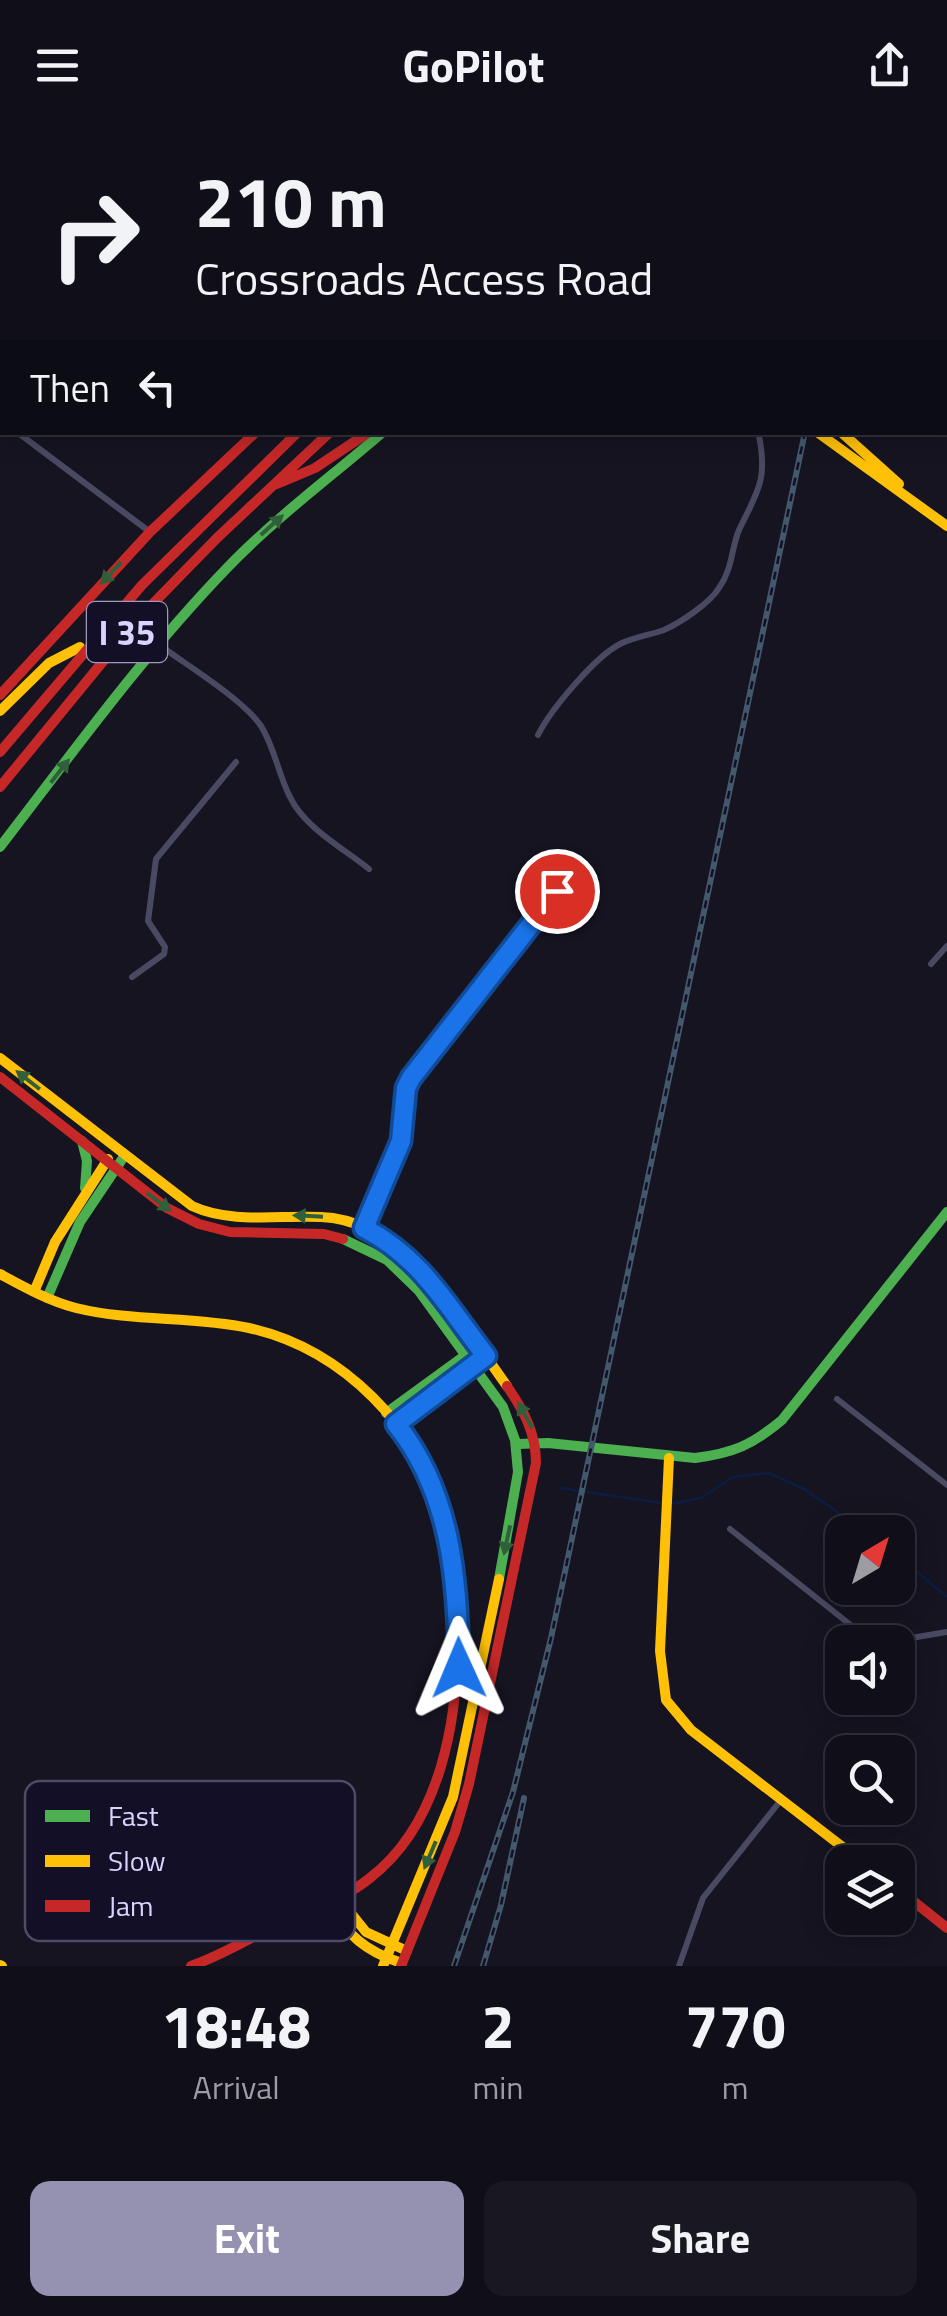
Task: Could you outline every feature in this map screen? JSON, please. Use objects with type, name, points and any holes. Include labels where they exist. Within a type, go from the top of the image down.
[{"type":"main road","points":[[0,694],[150,532],[253,435]]},
{"type":"main road","points":[[254,472],[285,435]]},
{"type":"main road","name":"I 35","points":[[0,752],[88,643],[151,574],[295,435]]},
{"type":"main road","name":"I 35","points":[[0,787],[110,650],[188,566],[327,435]]},
{"type":"main road","points":[[268,488],[315,468],[364,435]]},
{"type":"main road","points":[[0,848],[158,644],[265,531],[379,435]]},
{"type":"main road","points":[[821,435],[947,526]]},
{"type":"main road","points":[[844,435],[930,513]]},
{"type":"main road","points":[[0,710],[49,663],[88,643]]},
{"type":"main road","points":[[0,1058],[178,1198],[205,1212],[232,1216],[316,1216],[364,1228],[409,1256],[486,1356],[532,1426],[536,1463],[466,1797],[402,1964],[384,1962],[354,1941]]},
{"type":"main road","points":[[0,1077],[181,1218],[208,1229],[324,1232],[377,1251],[408,1276],[503,1407],[518,1444],[520,1465],[453,1796],[384,1962]]},
{"type":"main road","points":[[82,1141],[87,1172],[83,1197]]},
{"type":"main road","points":[[34,1292],[55,1242],[83,1197],[120,1152]]},
{"type":"main road","points":[[47,1298],[66,1248],[111,1164]]},
{"type":"main road","points":[[518,1444],[669,1458],[719,1456],[754,1444],[796,1403],[947,1212]]},
{"type":"main road","points":[[0,1274],[47,1298],[91,1312],[241,1325],[276,1332],[330,1360],[359,1384],[396,1424],[422,1461],[444,1514],[458,1609],[459,1668],[448,1733],[428,1800],[406,1840],[384,1868],[355,1886]]},
{"type":"main road","points":[[386,1414],[478,1346]]},
{"type":"main road","points":[[396,1424],[486,1356]]},
{"type":"main road","points":[[669,1458],[660,1650],[666,1700],[691,1730],[840,1845]]},
{"type":"main road","points":[[915,1903],[947,1928]]},
{"type":"main road","points":[[355,1924],[369,1936],[407,1951]]},
{"type":"main road","points":[[191,1966],[245,1941]]},
{"type":"street","points":[[21,435],[150,532]]},
{"type":"street","points":[[538,734],[594,665],[619,644],[670,628],[718,591],[763,477],[758,435]]},
{"type":"street","points":[[158,644],[260,724],[290,799],[306,819],[369,869]]},
{"type":"street","points":[[132,977],[164,954],[165,948],[148,921],[156,859],[236,762]]},
{"type":"street","points":[[364,1228],[401,1141],[406,1088],[411,1078],[557,891]]},
{"type":"street","points":[[932,964],[947,946]]},
{"type":"street","points":[[837,1399],[947,1485]]},
{"type":"street","points":[[730,1528],[851,1625]]},
{"type":"street","points":[[915,1637],[947,1632]]},
{"type":"street","points":[[679,1966],[703,1898],[781,1800]]},
{"type":"waterway","points":[[670,1504],[701,1498],[733,1477],[769,1473],[806,1490],[841,1515]]},
{"type":"waterway","points":[[560,1488],[662,1503]]},
{"type":"waterway","points":[[915,1570],[947,1597]]},
{"type":"railway","points":[[454,1966],[513,1792],[551,1638],[804,435]]},
{"type":"railway","points":[[483,1966],[501,1905],[524,1798]]},
{"type":"traffic: fast","points":[[0,847],[110,704],[196,601],[264,532],[379,435]]},
{"type":"traffic: fast","points":[[82,1141],[87,1161],[85,1188]]},
{"type":"traffic: fast","points":[[47,1298],[80,1222],[125,1155]]},
{"type":"traffic: fast","points":[[518,1444],[548,1443],[695,1458],[752,1442],[782,1420],[947,1212]]},
{"type":"traffic: fast","points":[[343,1239],[387,1260],[419,1291],[503,1407],[515,1440],[518,1472],[499,1579]]},
{"type":"traffic: fast","points":[[386,1413],[467,1354]]},
{"type":"traffic: slow","points":[[821,435],[947,526]]},
{"type":"traffic: slow","points":[[844,435],[899,484]]},
{"type":"traffic: slow","points":[[0,711],[49,663],[80,647]]},
{"type":"traffic: slow","points":[[0,1058],[192,1206],[239,1217],[321,1217],[352,1223],[381,1236],[430,1279],[507,1386]]},
{"type":"traffic: slow","points":[[34,1292],[55,1242],[108,1159]]},
{"type":"traffic: slow","points":[[0,1274],[46,1298],[76,1308],[249,1328],[316,1354],[346,1374],[397,1424],[433,1486],[451,1548],[457,1633]]},
{"type":"traffic: slow","points":[[395,1424],[475,1364]]},
{"type":"traffic: slow","points":[[669,1458],[660,1651],[666,1700],[691,1730],[840,1845]]},
{"type":"traffic: slow","points":[[383,1966],[453,1797],[499,1579]]},
{"type":"traffic: slow","points":[[355,1918],[366,1932],[407,1951]]},
{"type":"traffic: slow","points":[[355,1937],[402,1963]]},
{"type":"traffic: jam","points":[[0,695],[150,532],[253,435]]},
{"type":"traffic: jam","points":[[0,752],[142,585],[295,435]]},
{"type":"traffic: jam","points":[[0,787],[137,620],[327,435]]},
{"type":"traffic: jam","points":[[277,484],[315,468],[364,435]]},
{"type":"traffic: jam","points":[[0,1077],[167,1208],[199,1224],[230,1232],[324,1234],[343,1239]]},
{"type":"traffic: jam","points":[[401,1966],[455,1832],[469,1784],[536,1463],[528,1423],[507,1386]]},
{"type":"traffic: jam","points":[[355,1888],[394,1855],[429,1799],[449,1733],[457,1633]]},
{"type":"traffic: jam","points":[[915,1903],[947,1928]]},
{"type":"traffic: jam","points":[[191,1966],[246,1941]]},
{"type":"route","points":[[459,1668],[458,1609],[444,1514],[422,1461],[396,1424],[486,1356],[409,1256],[364,1228],[401,1141],[406,1088],[411,1078],[557,891]]}]
